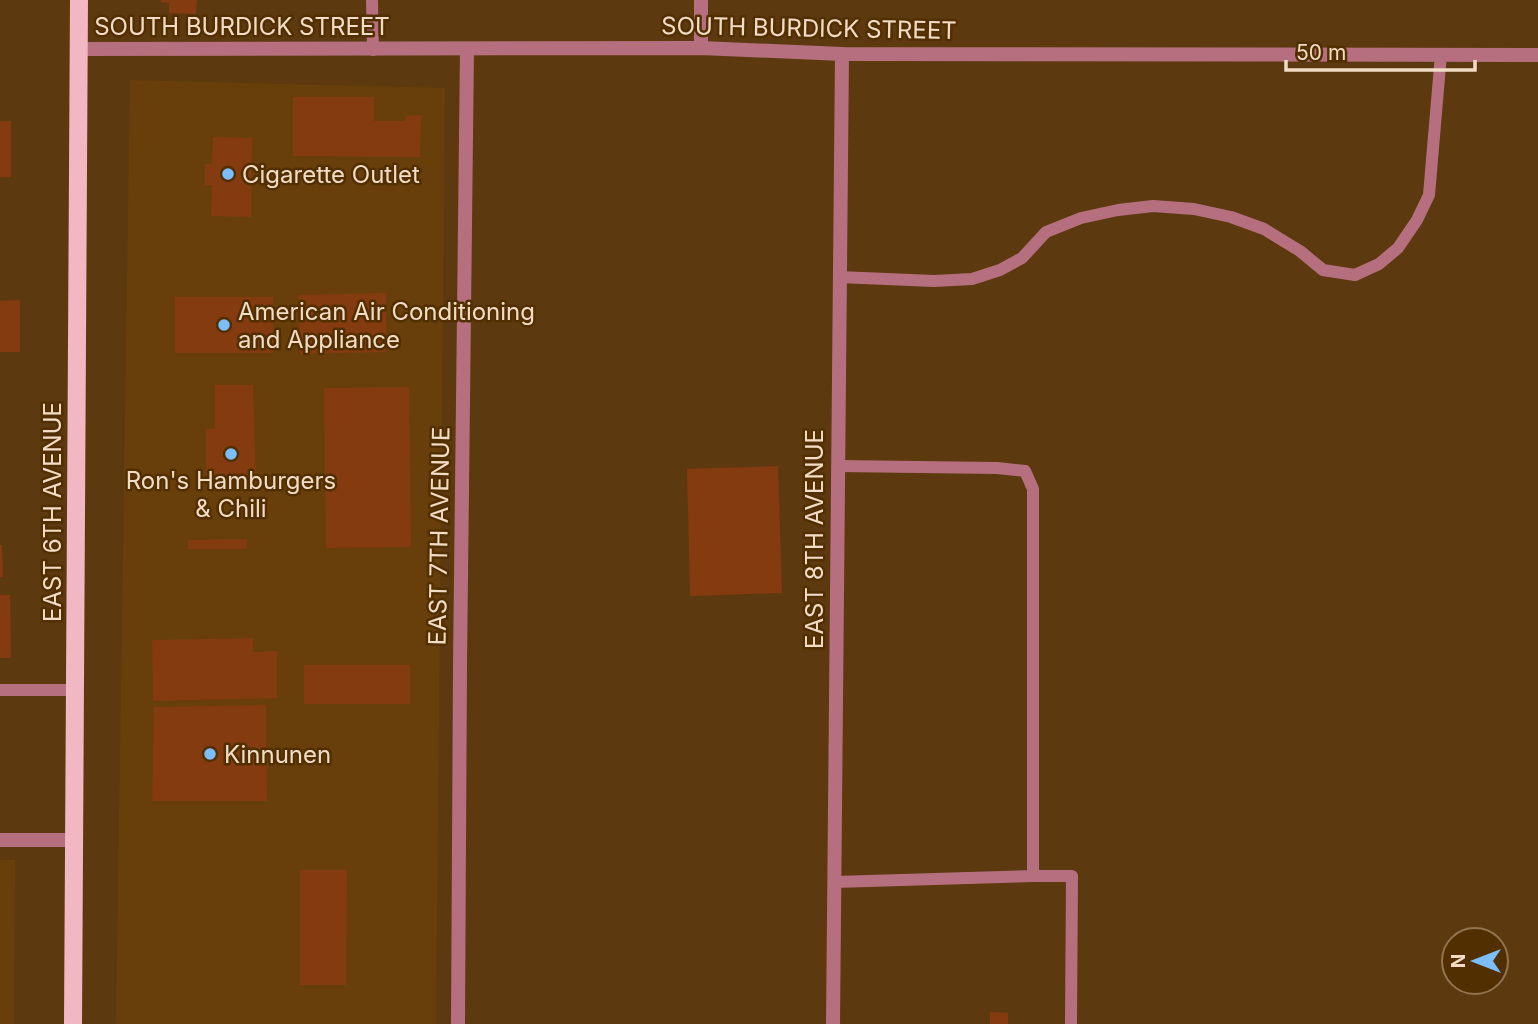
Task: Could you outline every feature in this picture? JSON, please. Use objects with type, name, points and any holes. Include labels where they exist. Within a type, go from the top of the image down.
[{"type":"main road","name":"EAST 6TH AVENUE","points":[[73,1024],[79,0]]},
{"type":"street","points":[[701,0],[701,48]]},
{"type":"street","name":"SOUTH BURDICK STREET","points":[[79,49],[701,48],[842,54],[1538,55]]},
{"type":"street","name":"EAST 7TH AVENUE","points":[[458,1024],[467,49]]},
{"type":"street","name":"EAST 8TH AVENUE","points":[[833,1024],[842,54]]},
{"type":"street","points":[[0,840],[75,840]]},
{"type":"lane","points":[[372,0],[373,50]]},
{"type":"lane","points":[[839,276],[934,281],[972,279],[1000,270],[1022,258],[1046,232],[1081,218],[1153,206],[1194,209],[1264,229],[1300,251],[1323,270],[1355,275],[1379,264],[1398,248],[1417,220],[1429,195],[1441,54]]},
{"type":"lane","points":[[838,466],[998,468],[1025,471],[1033,489],[1033,876]]},
{"type":"lane","points":[[0,690],[76,690]]},
{"type":"lane","points":[[835,882],[1072,876],[1071,1024]]},
{"type":"shaded area","points":[[130,80],[445,88],[436,1024],[116,1024]]},
{"type":"shaded area","points":[[0,860],[15,860],[14,1024],[0,1024]]},
{"type":"building","points":[[161,0],[197,0],[196,14],[169,13],[169,3]]},
{"type":"building","points":[[293,97],[374,97],[374,121],[405,121],[406,116],[421,115],[420,157],[293,156]]},
{"type":"building","points":[[0,121],[11,121],[11,177],[0,177]]},
{"type":"building","name":"Cigarette Outlet","points":[[213,137],[252,138],[251,217],[211,216],[212,185],[205,185],[205,164],[212,164]]},
{"type":"building","points":[[386,293],[386,352],[300,354],[298,295]]},
{"type":"building","name":"American Air Conditioning and Appliance","points":[[175,297],[273,297],[273,353],[175,353]]},
{"type":"building","points":[[20,300],[20,352],[0,352],[0,301]]},
{"type":"building","name":"Ron's Hamburgers & Chili","points":[[215,385],[253,385],[256,478],[206,478],[206,429],[215,429]]},
{"type":"building","points":[[409,387],[411,547],[326,548],[324,388]]},
{"type":"building","points":[[778,466],[782,593],[690,596],[687,469]]},
{"type":"building","points":[[247,539],[247,549],[188,549],[188,540]]},
{"type":"building","points":[[2,545],[3,577],[0,577]]},
{"type":"building","points":[[0,595],[10,595],[11,658],[0,658]]},
{"type":"building","points":[[253,638],[253,652],[277,651],[277,698],[153,701],[152,640]]},
{"type":"building","points":[[304,665],[410,665],[410,704],[304,704]]},
{"type":"building","name":"Kinnunen","points":[[266,705],[267,801],[152,801],[154,707]]},
{"type":"building","points":[[300,870],[347,870],[346,985],[300,985]]},
{"type":"building","points":[[990,1012],[1008,1013],[1008,1024],[990,1024]]},
{"type":"place","name":"Cigarette Outlet","points":[[228,174]]},
{"type":"place","name":"American Air Conditioning and Appliance","points":[[224,325]]},
{"type":"place","name":"Ron's Hamburgers & Chili","points":[[231,454]]},
{"type":"place","name":"Kinnunen","points":[[210,754]]}]
